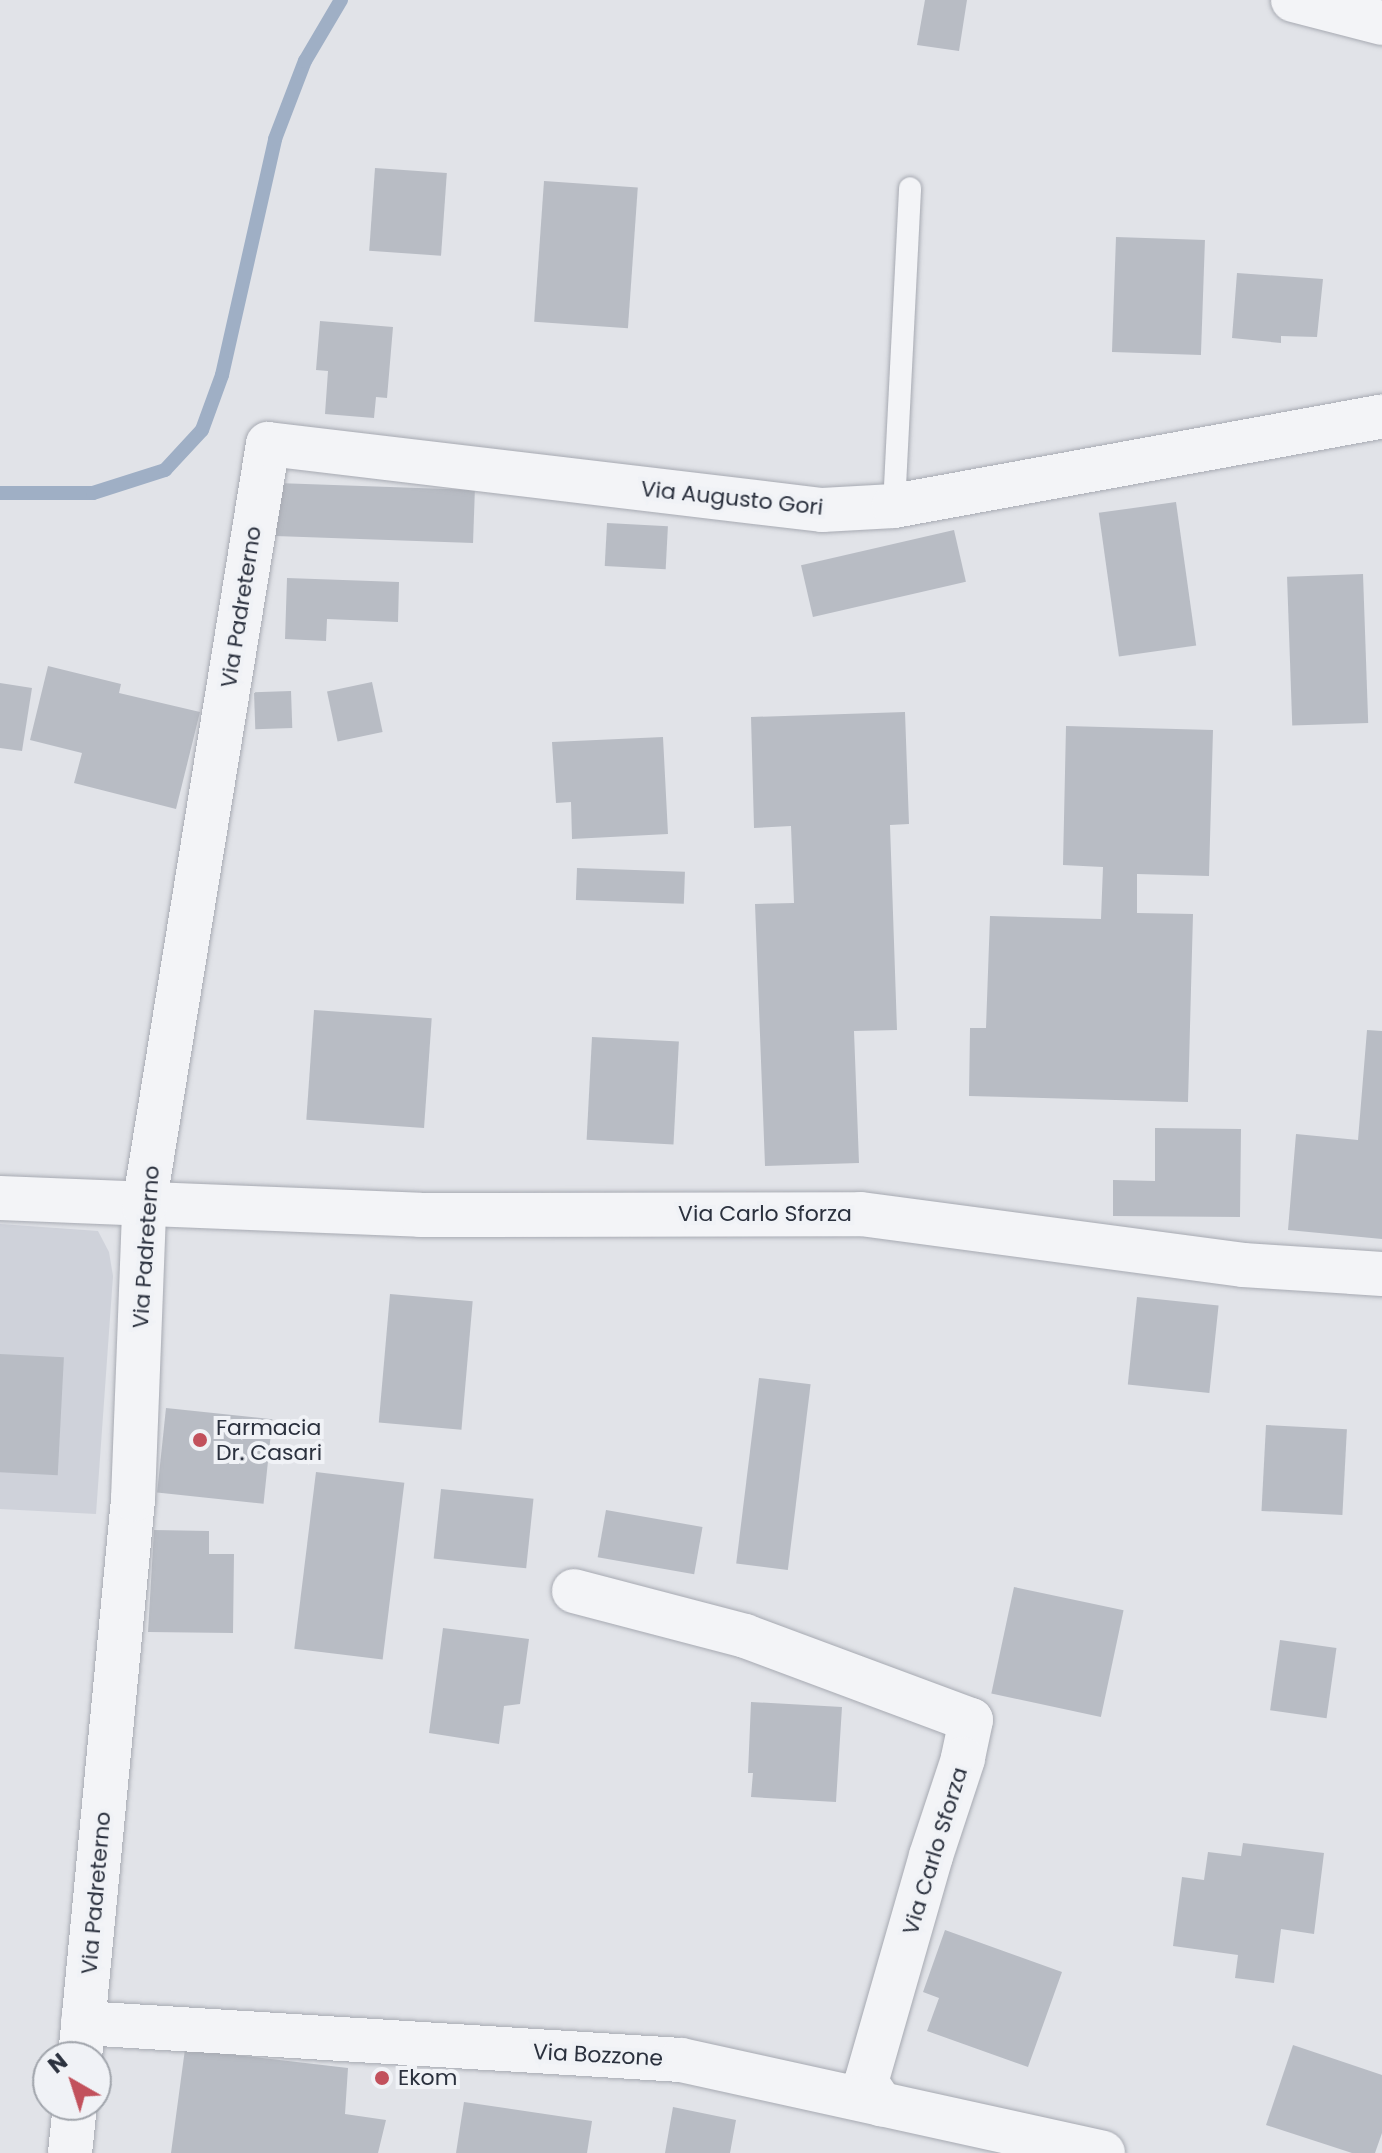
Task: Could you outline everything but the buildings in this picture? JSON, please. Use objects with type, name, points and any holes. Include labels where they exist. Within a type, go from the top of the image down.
[{"type":"street","points":[[1293,0],[1382,23]]},
{"type":"street","name":"Via Augusto Gori","points":[[268,444],[822,510],[894,506],[1382,416]]},
{"type":"street","name":"Via Padreterno","points":[[82,2040],[133,1499],[144,1206],[268,444]]},
{"type":"street","name":"Via Carlo Sforza","points":[[0,1198],[420,1215],[861,1214],[1243,1265],[1382,1274]]},
{"type":"street","name":"Via Carlo Sforza","points":[[574,1591],[745,1636],[971,1720],[963,1759],[931,1856],[866,2082],[881,2104]]},
{"type":"street","name":"Via Bozzone","points":[[82,2040],[681,2060],[1103,2153]]},
{"type":"street","points":[[70,2153],[73,2121]]},
{"type":"lane","points":[[894,506],[910,188]]},
{"type":"shaded area","points":[[0,1224],[98,1231],[109,1252],[113,1276],[96,1514],[0,1509]]},
{"type":"waterway","points":[[0,493],[93,493],[165,470],[202,430],[222,375],[275,139],[305,61],[341,0]]},
{"type":"place","name":"Farmacia Dr. Casari","points":[[200,1440]]},
{"type":"place","name":"Ekom","points":[[382,2078]]}]
